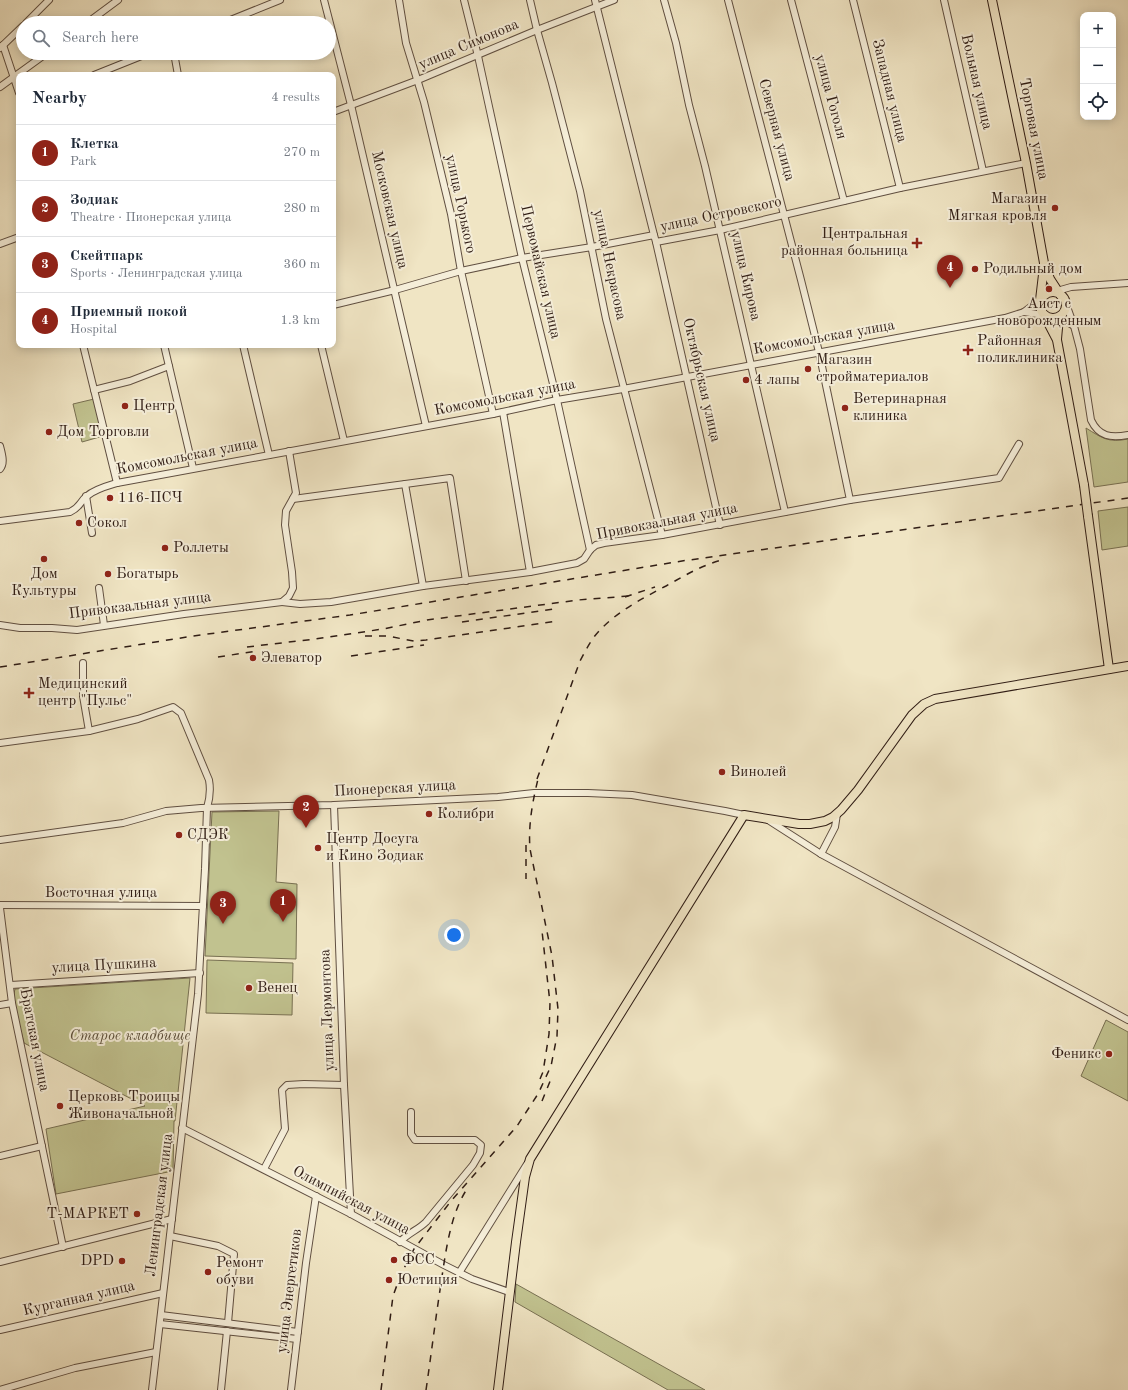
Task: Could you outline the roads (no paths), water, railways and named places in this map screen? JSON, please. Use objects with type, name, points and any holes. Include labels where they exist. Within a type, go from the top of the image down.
[{"type":"main road","name":"Торговая улица","points":[[992,0],[1026,163],[1044,263],[1050,279],[1061,296]]},
{"type":"main road","name":"Торговая улица","points":[[1040,300],[1044,263]]},
{"type":"main road","points":[[1044,315],[1052,318],[1059,317],[1063,314],[1066,307],[1061,296],[1052,292],[1040,300],[1040,309],[1057,340]]},
{"type":"main road","points":[[1059,317],[1057,340],[1084,485],[1109,669]]},
{"type":"main road","points":[[498,1390],[509,1292],[525,1177],[530,1159],[744,816],[810,824],[825,820],[837,814],[858,790],[912,715],[924,704],[935,699],[1128,666]]},
{"type":"street","points":[[33,16],[49,0]]},
{"type":"street","points":[[96,16],[118,0]]},
{"type":"street","points":[[240,16],[280,0]]},
{"type":"street","name":"Московская улица","points":[[324,0],[328,16]]},
{"type":"street","name":"улица Горького","points":[[399,0],[406,43],[418,80],[451,214],[461,271],[493,414]]},
{"type":"street","name":"Первомайская улица","points":[[464,0],[478,56],[522,258],[557,400],[590,550]]},
{"type":"street","name":"улица Некрасова","points":[[530,0],[536,30],[567,136],[592,247],[606,319],[662,535]]},
{"type":"street","points":[[595,0],[654,235]]},
{"type":"street","name":"улица Симонова","points":[[336,111],[418,80],[478,56],[536,30],[614,0]]},
{"type":"street","name":"улица Кирова","points":[[664,0],[676,43],[689,105],[786,512]]},
{"type":"street","name":"Северная улица","points":[[728,0],[819,352],[850,500]]},
{"type":"street","name":"улица Гоголя","points":[[791,0],[844,200]]},
{"type":"street","name":"Западная улица","points":[[853,0],[900,188]]},
{"type":"street","name":"Вольная улица","points":[[944,0],[983,171]]},
{"type":"street","points":[[16,33],[2,47],[16,83]]},
{"type":"street","name":"Московская улица","points":[[336,47],[426,426]]},
{"type":"street","points":[[21,72],[37,60]]},
{"type":"street","points":[[102,72],[132,60]]},
{"type":"street","points":[[175,60],[177,72]]},
{"type":"street","points":[[0,87],[14,77]]},
{"type":"street","name":"улица Островского","points":[[336,304],[461,271],[522,258],[654,235],[656,242],[720,230],[844,200],[1026,163]]},
{"type":"street","points":[[0,244],[16,238]]},
{"type":"street","name":"Октябрьская улица","points":[[656,242],[720,525]]},
{"type":"street","points":[[1128,283],[1071,287],[1061,296],[1074,326],[1080,349],[1091,420],[1102,434],[1114,438],[1128,436]]},
{"type":"street","name":"Комсомольская улица","points":[[0,521],[70,512],[81,504],[86,496],[96,490],[117,483],[1004,318],[1024,312],[1040,300]]},
{"type":"street","name":"Комсомольская улица","points":[[1024,312],[1044,315]]},
{"type":"street","points":[[1059,317],[1074,326]]},
{"type":"street","points":[[84,348],[117,483]]},
{"type":"street","points":[[165,348],[193,468]]},
{"type":"street","points":[[244,348],[269,455]]},
{"type":"street","points":[[322,348],[344,441]]},
{"type":"street","points":[[94,390],[130,381],[169,366]]},
{"type":"street","points":[[503,412],[530,572]]},
{"type":"street","name":"Привокзальная улица","points":[[0,625],[20,628],[77,630],[282,602],[300,604],[331,602],[423,586],[530,572],[577,563],[584,559],[590,550],[596,545],[600,544],[720,525],[850,500],[999,478],[1019,444]]},
{"type":"street","points":[[0,446],[3,466],[0,469]]},
{"type":"street","points":[[282,602],[289,596],[293,588],[285,525],[286,511],[296,493],[289,451]]},
{"type":"street","points":[[293,499],[450,478],[466,581]]},
{"type":"street","points":[[406,484],[423,586]]},
{"type":"street","points":[[86,496],[92,533]]},
{"type":"street","points":[[99,588],[104,626]]},
{"type":"street","points":[[0,743],[88,730],[83,696],[83,663]]},
{"type":"street","name":"Ленинградская улица","points":[[88,730],[125,723],[173,707],[176,708],[181,713],[209,780],[210,798],[206,808],[206,864],[200,973],[152,1390]]},
{"type":"street","name":"Пионерская улица","points":[[0,840],[123,823],[166,811],[206,808],[334,805],[498,797],[534,793],[632,795],[725,811],[744,816]]},
{"type":"street","name":"улица Лермонтова","points":[[334,805],[350,1214]]},
{"type":"street","points":[[821,854],[835,827],[837,814]]},
{"type":"street","points":[[767,819],[821,854],[1128,1020]]},
{"type":"street","name":"Восточная улица","points":[[0,905],[203,906]]},
{"type":"street","name":"Братская улица","points":[[0,908],[12,1003],[63,1247]]},
{"type":"street","points":[[0,958],[7,957]]},
{"type":"street","name":"улица Пушкина","points":[[10,985],[200,973]]},
{"type":"street","points":[[0,1005],[12,1003]]},
{"type":"street","points":[[264,1169],[285,1129],[282,1090],[287,1085],[344,1085]]},
{"type":"street","points":[[400,1242],[410,1233],[421,1228],[473,1165],[480,1154],[481,1145],[475,1140],[415,1140],[411,1134],[411,1112]]},
{"type":"street","name":"Олимпийская улица","points":[[182,1128],[316,1196],[459,1273],[509,1292]]},
{"type":"street","points":[[0,1156],[42,1146]]},
{"type":"street","points":[[459,1273],[530,1159]]},
{"type":"street","name":"улица Энергетиков","points":[[291,1390],[306,1264],[316,1196]]},
{"type":"street","points":[[0,1262],[172,1219]]},
{"type":"street","points":[[170,1236],[218,1246],[234,1254],[228,1323]]},
{"type":"street","name":"Курганная улица","points":[[0,1330],[163,1293]]},
{"type":"street","points":[[161,1314],[298,1332]]},
{"type":"street","points":[[160,1324],[297,1339]]},
{"type":"street","points":[[221,1390],[227,1331]]},
{"type":"street","points":[[0,1390],[74,1368],[156,1352]]},
{"type":"railway","points":[[0,667],[193,636],[350,615],[682,561],[1128,498]]},
{"type":"railway","points":[[537,779],[580,661],[597,633],[607,623],[640,600],[693,571],[722,560]]},
{"type":"railway","points":[[625,597],[655,587]]},
{"type":"railway","points":[[247,647],[383,629],[427,620],[578,600],[629,596]]},
{"type":"railway","points":[[462,622],[554,609]]},
{"type":"railway","points":[[365,636],[387,636],[414,641],[558,621]]},
{"type":"railway","points":[[351,656],[424,645]]},
{"type":"railway","points":[[218,657],[257,651]]},
{"type":"railway","points":[[381,1390],[393,1296],[401,1274],[414,1249],[451,1201],[517,1126],[538,1094],[551,1066],[557,1036],[558,1009],[552,956],[530,849],[532,812],[539,775]]},
{"type":"railway","points":[[526,845],[526,879]]},
{"type":"railway","points":[[540,1079],[543,1072],[549,1034],[550,1003],[542,931]]},
{"type":"railway","points":[[542,1101],[551,1079]]},
{"type":"railway","points":[[426,1390],[446,1251],[456,1212],[467,1189]]},
{"type":"place","name":"Магазин Мягкая кровля","points":[[1055,208]]},
{"type":"place","name":"Центральная районная больница","points":[[917,243]]},
{"type":"place","name":"Родильный дом","points":[[975,269]]},
{"type":"place","name":"Приемный покой","points":[[950,288]]},
{"type":"place","name":"Аист с новорожденным","points":[[1049,289]]},
{"type":"place","name":"Районная поликлиника","points":[[968,350]]},
{"type":"place","name":"Магазин стройматериалов","points":[[808,369]]},
{"type":"place","name":"4 лапы","points":[[746,380]]},
{"type":"place","name":"Центр","points":[[125,406]]},
{"type":"place","name":"Ветеринарная клиника","points":[[845,408]]},
{"type":"place","name":"Дом Торговли","points":[[49,432]]},
{"type":"place","name":"116-ПСЧ","points":[[110,498]]},
{"type":"place","name":"Сокол","points":[[79,523]]},
{"type":"place","name":"Роллеты","points":[[165,548]]},
{"type":"place","name":"Дом Культуры","points":[[44,559]]},
{"type":"place","name":"Богатырь","points":[[108,574]]},
{"type":"place","name":"Элеватор","points":[[253,658]]},
{"type":"place","name":"Медицинский центр \"Пульс\"","points":[[29,693]]},
{"type":"place","name":"Винолей","points":[[722,772]]},
{"type":"place","name":"Колибри","points":[[429,814]]},
{"type":"place","name":"Зодиак","points":[[306,828]]},
{"type":"place","name":"СДЭК","points":[[179,835]]},
{"type":"place","name":"Центр Досуга и Кино Зодиак","points":[[318,848]]},
{"type":"place","name":"Клетка","points":[[283,922]]},
{"type":"place","name":"Скейтпарк","points":[[223,924]]},
{"type":"place","name":"Венец","points":[[249,988]]},
{"type":"place","name":"Феникс","points":[[1109,1054]]},
{"type":"place","name":"Церковь Троицы Живоначальной","points":[[60,1106]]},
{"type":"place","name":"Т-МАРКЕТ","points":[[137,1214]]},
{"type":"place","name":"ФСС","points":[[394,1260]]},
{"type":"place","name":"DPD","points":[[122,1261]]},
{"type":"place","name":"Ремонт обуви","points":[[208,1272]]},
{"type":"place","name":"Юстиция","points":[[389,1280]]},
{"type":"park label","name":"Старое кладбище","points":[[130,1036]]}]
